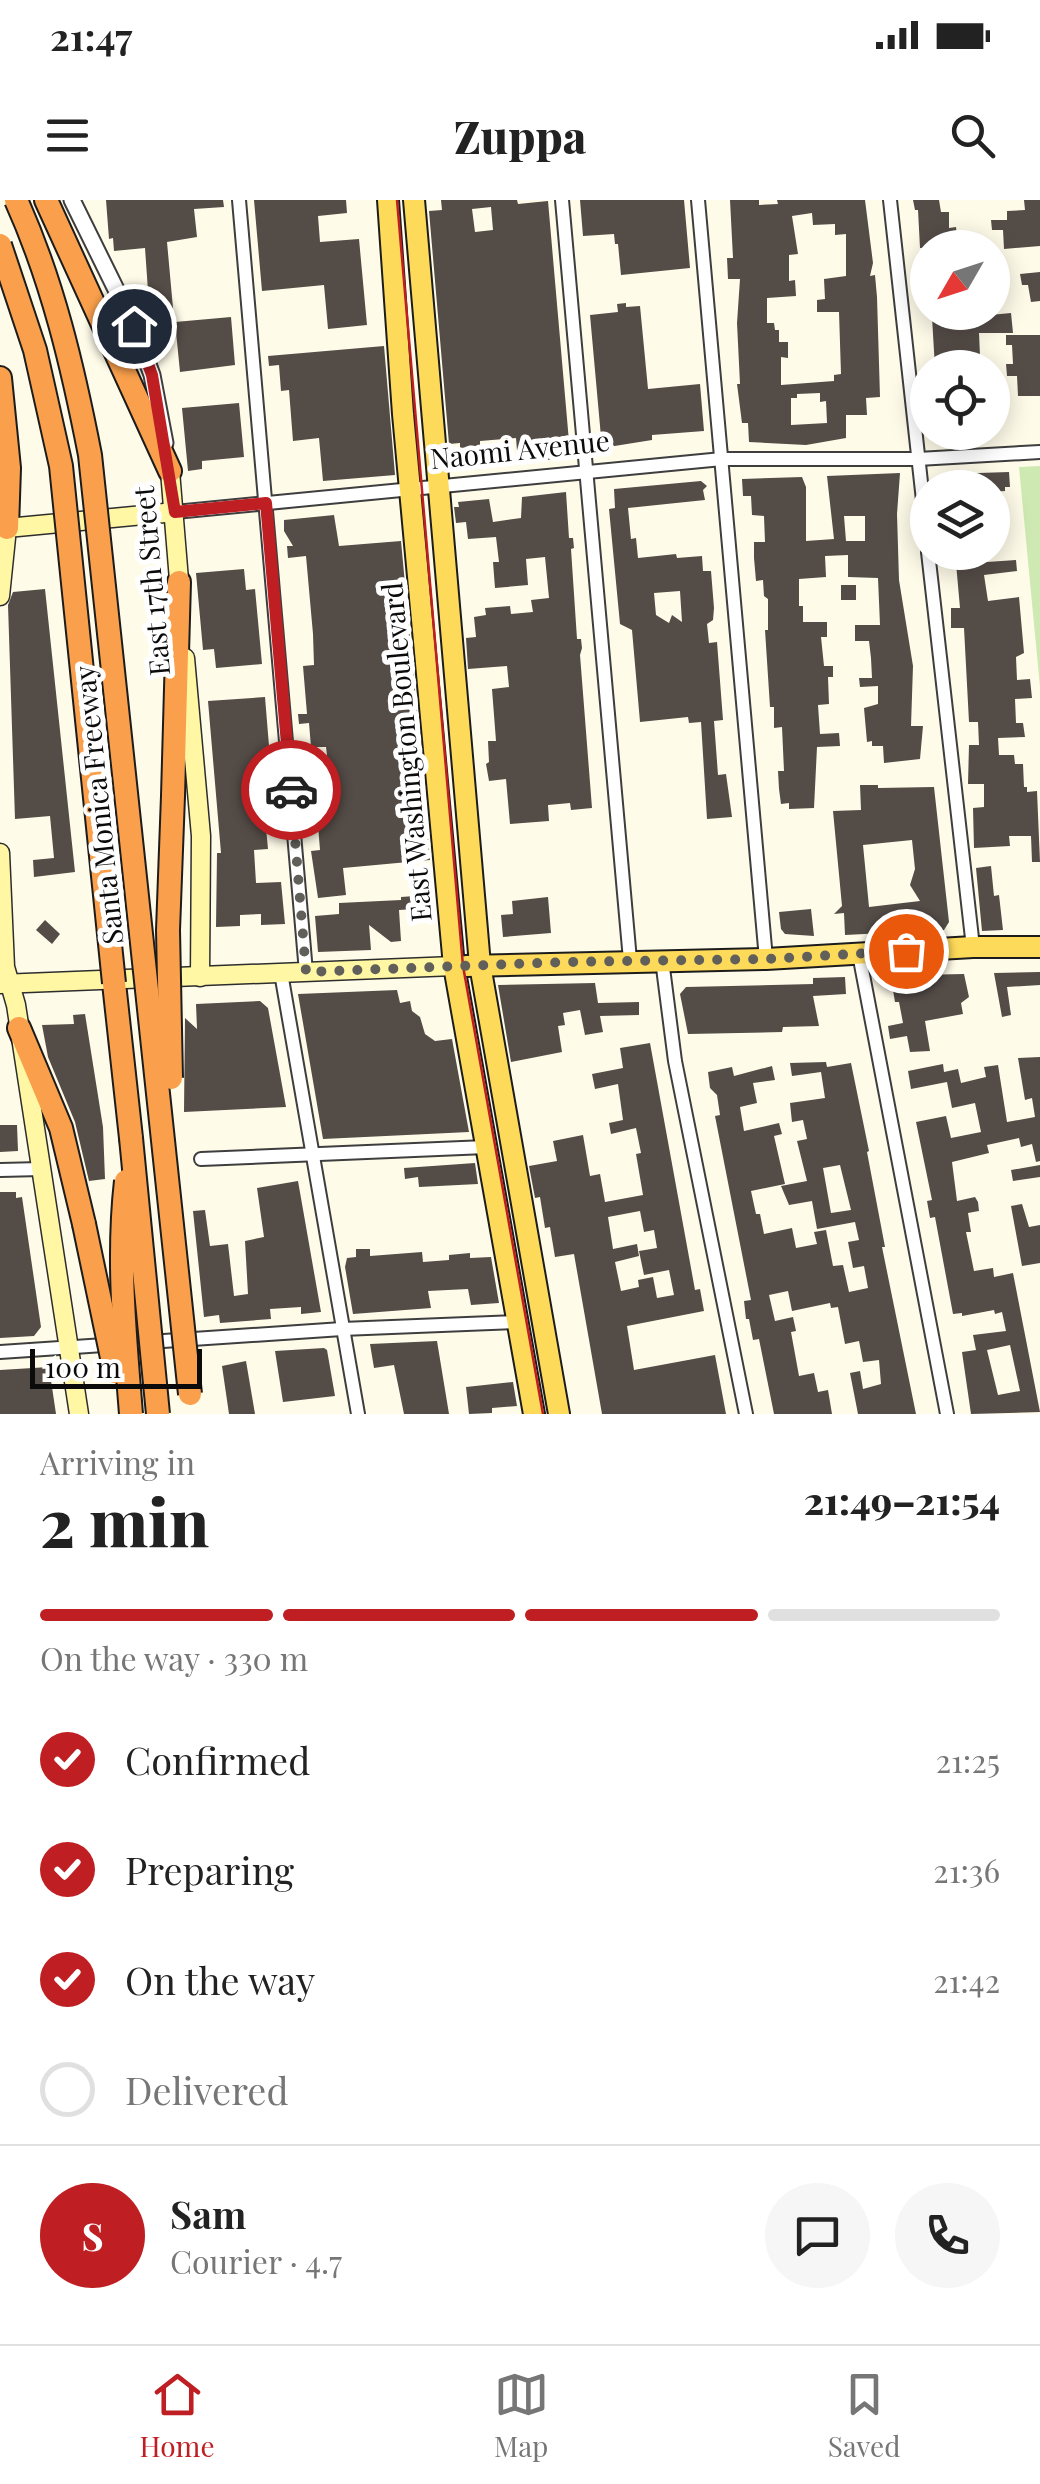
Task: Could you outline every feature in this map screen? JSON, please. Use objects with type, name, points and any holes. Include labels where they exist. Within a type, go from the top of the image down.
[{"type":"highway","name":"Santa Monica Freeway","points":[[16,200],[54,302],[90,456],[192,1408]]},
{"type":"highway","points":[[46,200],[170,471]]},
{"type":"highway","name":"Santa Monica Freeway","points":[[0,245],[35,350],[61,466],[158,1414]]},
{"type":"highway","points":[[0,378],[9,468],[7,528]]},
{"type":"highway","points":[[178,1272],[168,988],[179,582]]},
{"type":"highway","points":[[19,1028],[61,1128],[124,1414]]},
{"type":"highway","points":[[131,1138],[121,1219],[131,1414]]},
{"type":"main road","name":"East Washington Boulevard","points":[[388,200],[454,966],[534,1414]]},
{"type":"main road","name":"East Washington Boulevard","points":[[414,200],[480,966],[559,1414]]},
{"type":"main road","name":"East 17th Street","points":[[170,471],[201,836],[200,977]]},
{"type":"main road","name":"Naomi Avenue","points":[[7,528],[175,512]]},
{"type":"main road","points":[[0,596],[7,528]]},
{"type":"main road","points":[[0,853],[5,984],[19,1028],[79,1414]]},
{"type":"main road","points":[[5,984],[1040,947]]},
{"type":"street","name":"East 17th Street","points":[[72,200],[134,326],[152,375],[170,471]]},
{"type":"street","points":[[240,200],[306,972]]},
{"type":"street","points":[[562,200],[630,960]]},
{"type":"street","points":[[698,200],[766,959]]},
{"type":"street","points":[[890,200],[919,470]]},
{"type":"street","name":"Naomi Avenue","points":[[175,512],[722,459],[918,460],[1040,452]]},
{"type":"street","points":[[930,570],[972,948]]},
{"type":"street","points":[[859,954],[947,1414]]},
{"type":"street","points":[[662,960],[676,1061],[746,1414]]},
{"type":"street","points":[[280,973],[358,1414]]},
{"type":"street","points":[[201,1159],[486,1147]]},
{"type":"street","points":[[0,1170],[41,1169]]},
{"type":"street","points":[[0,1352],[342,1329],[518,1322]]},
{"type":"green space","points":[[1040,466],[1040,687],[1019,467]]},
{"type":"building","points":[[106,200],[223,200],[224,207],[194,209],[197,237],[167,242],[175,330],[153,332],[150,309],[142,309],[141,292],[148,291],[145,248],[114,251],[113,238],[109,239]]},
{"type":"building","points":[[254,200],[346,200],[347,213],[318,216],[320,242],[359,239],[367,325],[328,329],[324,285],[262,291]]},
{"type":"building","points":[[441,200],[517,200],[518,204],[548,201],[570,453],[566,458],[518,463],[516,438],[480,441],[480,446],[460,448],[460,443],[449,444],[429,211],[442,210]],"holes":[[[491,207],[493,230],[475,232],[472,209]]]},
{"type":"building","points":[[580,200],[684,200],[690,268],[621,275],[614,234],[583,236]]},
{"type":"building","points":[[730,200],[759,200],[759,205],[778,204],[777,200],[865,200],[873,263],[870,276],[875,275],[877,297],[880,397],[866,398],[867,415],[846,415],[846,438],[806,445],[749,442],[748,423],[742,423],[737,384],[740,279],[728,279],[727,258],[733,258]],"holes":[[[812,213],[813,225],[835,224],[835,235],[846,234],[846,276],[824,279],[825,299],[817,300],[817,312],[839,312],[841,374],[834,375],[834,381],[781,385],[781,357],[788,358],[788,342],[779,342],[779,330],[775,330],[774,323],[767,323],[767,298],[796,296],[795,280],[789,281],[789,255],[798,254],[792,216]],[[820,393],[820,402],[826,401],[827,423],[791,425],[791,398]]]},
{"type":"building","points":[[913,200],[939,200],[941,212],[949,212],[949,228],[956,230],[919,230]]},
{"type":"building","points":[[1024,200],[1040,200],[1040,246],[1010,248],[1010,230],[992,230],[991,220],[1007,220],[1007,211],[1025,210]]},
{"type":"building","points":[[1040,272],[1040,301],[1031,302],[1028,285],[1022,285],[1020,274]]},
{"type":"building","points":[[626,303],[626,307],[640,306],[648,389],[700,384],[704,431],[652,435],[652,440],[602,448],[590,315],[618,312],[617,304]]},
{"type":"building","points":[[1011,313],[1013,333],[979,333],[980,350],[934,350],[933,330],[1010,330]]},
{"type":"building","points":[[231,317],[235,365],[180,372],[175,322]]},
{"type":"building","points":[[1006,335],[1040,335],[1040,396],[1018,396],[1017,376],[1010,376],[1012,345],[1006,345]]},
{"type":"building","points":[[384,346],[395,475],[323,481],[319,438],[293,441],[289,390],[281,391],[279,365],[269,366],[268,356]]},
{"type":"building","points":[[239,403],[244,457],[202,461],[202,469],[188,471],[182,408]]},
{"type":"building","points":[[900,473],[899,580],[913,666],[911,726],[923,726],[920,759],[884,763],[883,746],[867,742],[864,708],[878,704],[878,686],[860,687],[859,678],[872,678],[871,658],[869,641],[855,641],[855,625],[880,625],[878,578],[848,577],[848,555],[825,556],[826,577],[799,579],[799,606],[803,606],[803,622],[827,622],[827,637],[821,637],[824,666],[833,666],[833,677],[828,677],[829,704],[818,705],[820,734],[839,733],[840,746],[817,747],[814,808],[789,809],[789,803],[781,804],[779,789],[778,771],[784,771],[782,727],[774,728],[774,707],[770,707],[765,630],[768,599],[764,596],[763,580],[756,581],[754,558],[754,542],[765,542],[764,516],[752,515],[751,496],[743,496],[742,479],[802,477],[806,487],[806,541],[834,539],[827,476]],"holes":[[[844,516],[865,516],[865,541],[846,541]]]},
{"type":"building","points":[[701,481],[707,486],[703,490],[705,500],[628,508],[631,539],[636,538],[638,558],[702,556],[703,571],[711,571],[714,608],[713,620],[707,624],[709,643],[717,642],[723,720],[714,721],[718,775],[726,774],[732,817],[707,819],[701,722],[689,723],[688,717],[640,722],[632,630],[620,624],[609,509],[615,508],[614,489]],"holes":[[[680,591],[682,622],[672,615],[669,623],[656,615],[654,593]]]},
{"type":"building","points":[[566,492],[569,538],[573,538],[574,548],[571,549],[577,639],[581,639],[582,648],[592,808],[571,810],[570,803],[548,805],[549,821],[510,824],[506,779],[489,781],[486,764],[488,741],[496,741],[492,689],[509,687],[507,666],[468,669],[466,638],[476,637],[474,617],[486,615],[485,608],[510,606],[511,614],[533,612],[531,600],[549,598],[545,557],[526,559],[528,585],[495,588],[493,562],[499,562],[496,537],[468,539],[466,522],[456,523],[454,507],[459,507],[458,502],[489,499],[493,522],[521,518],[522,497]]},
{"type":"building","points":[[334,515],[339,546],[401,541],[423,777],[415,778],[418,819],[421,835],[428,838],[430,860],[343,868],[346,895],[318,898],[311,851],[320,850],[316,800],[314,792],[305,793],[304,783],[314,782],[313,765],[328,764],[326,747],[311,747],[309,723],[299,724],[298,714],[307,714],[303,666],[314,665],[313,634],[306,556],[288,558],[287,546],[293,546],[284,531],[284,520]]},
{"type":"building","points":[[1010,560],[1016,560],[1017,571],[984,575],[988,601],[1019,597],[1024,653],[1016,657],[1017,680],[1030,679],[1032,698],[1015,699],[1016,723],[1023,723],[1025,737],[998,738],[999,755],[1014,755],[1015,764],[1023,764],[1027,792],[1037,791],[1040,862],[1032,862],[1031,836],[1009,836],[1010,846],[974,848],[973,808],[984,807],[984,784],[968,784],[969,745],[979,745],[978,722],[969,722],[964,628],[951,628],[951,608],[960,608],[957,570],[1010,570]]},
{"type":"building","points":[[244,569],[246,590],[255,589],[262,664],[216,668],[214,649],[203,650],[196,573]]},
{"type":"building","points":[[841,585],[856,585],[856,600],[841,600]]},
{"type":"building","points":[[45,589],[75,872],[34,877],[33,860],[54,858],[50,816],[15,819],[8,605],[13,592]]},
{"type":"building","points":[[265,697],[273,795],[263,796],[268,849],[254,850],[256,883],[281,882],[285,924],[261,925],[261,914],[240,915],[240,926],[216,927],[217,853],[221,853],[208,701]]},
{"type":"building","points":[[860,785],[934,787],[949,922],[944,930],[845,935],[844,913],[834,914],[842,906],[833,811],[861,810]],"holes":[[[912,840],[915,869],[910,885],[920,901],[869,907],[863,845]]]},
{"type":"building","points":[[991,866],[1003,930],[982,931],[976,868]]},
{"type":"building","points":[[429,895],[430,908],[399,910],[401,941],[391,942],[369,925],[371,950],[318,952],[315,916],[339,914],[339,903]]},
{"type":"building","points":[[548,897],[551,933],[503,937],[501,915],[513,914],[512,901]]},
{"type":"building","points":[[811,909],[814,936],[785,934],[779,912]]},
{"type":"building","points":[[45,920],[60,934],[52,944],[36,930]]},
{"type":"building","points":[[1040,972],[1040,985],[1007,987],[1011,1015],[1002,1017],[994,973]]},
{"type":"building","points":[[964,974],[969,997],[961,1003],[963,1014],[925,1021],[930,1051],[910,1052],[907,1036],[890,1039],[888,1026],[903,1023],[893,990],[919,986],[917,975]]},
{"type":"building","points":[[845,977],[846,994],[813,996],[819,1026],[783,1027],[782,1032],[688,1034],[680,994],[686,987],[813,984],[813,978]]},
{"type":"building","points":[[595,983],[598,1003],[639,1002],[639,1015],[600,1016],[603,1032],[585,1035],[580,1010],[563,1013],[565,1025],[558,1026],[562,1052],[511,1062],[498,985]]},
{"type":"building","points":[[397,990],[400,1003],[410,1001],[425,1034],[435,1041],[452,1039],[469,1132],[323,1139],[298,994]]},
{"type":"building","points":[[260,1001],[268,1008],[286,1107],[184,1112],[185,1018],[197,1029],[196,1004]]},
{"type":"building","points":[[85,1014],[103,1127],[105,1179],[89,1181],[75,1122],[48,1057],[42,1025],[74,1024],[73,1015]]},
{"type":"building","points":[[650,1043],[695,1290],[700,1289],[704,1311],[627,1326],[634,1370],[715,1355],[726,1414],[602,1414],[574,1254],[555,1257],[540,1197],[535,1198],[529,1166],[557,1161],[553,1141],[583,1135],[590,1176],[600,1174],[605,1202],[643,1195],[636,1128],[611,1134],[609,1123],[623,1120],[618,1084],[595,1089],[592,1074],[623,1068],[620,1048]],"holes":[[[640,1211],[644,1232],[654,1230],[657,1248],[639,1251],[644,1275],[669,1270],[674,1295],[657,1298],[653,1277],[638,1280],[639,1287],[621,1291],[615,1262],[639,1256],[637,1244],[613,1249],[608,1217]]]},
{"type":"building","points":[[1040,1057],[1040,1161],[1036,1162],[1032,1144],[1021,1147],[1019,1138],[987,1145],[989,1153],[952,1162],[957,1201],[975,1197],[978,1202],[979,1211],[968,1213],[971,1232],[966,1232],[974,1271],[993,1268],[994,1277],[1013,1273],[1040,1412],[971,1414],[962,1352],[976,1350],[973,1335],[1006,1331],[1002,1312],[953,1314],[935,1217],[930,1218],[927,1201],[932,1200],[916,1122],[946,1116],[951,1138],[981,1132],[975,1103],[952,1108],[947,1082],[911,1089],[908,1071],[943,1064],[944,1072],[958,1069],[961,1083],[986,1077],[984,1067],[998,1065],[1007,1122],[1035,1117],[1032,1098],[1025,1100],[1018,1058]],"holes":[[[1010,1345],[1020,1391],[998,1395],[987,1350]]]},
{"type":"building","points":[[826,1062],[827,1067],[851,1063],[869,1151],[882,1247],[916,1414],[858,1414],[850,1373],[860,1371],[863,1389],[881,1384],[879,1360],[863,1362],[859,1341],[845,1344],[838,1307],[831,1308],[830,1303],[792,1311],[788,1291],[769,1295],[775,1321],[793,1317],[796,1331],[791,1332],[799,1376],[814,1373],[818,1392],[828,1390],[832,1414],[774,1414],[759,1339],[753,1340],[746,1319],[744,1301],[751,1300],[715,1116],[720,1115],[717,1095],[710,1088],[708,1072],[732,1067],[734,1076],[772,1066],[775,1080],[753,1083],[757,1103],[740,1107],[744,1131],[779,1123],[782,1134],[774,1136],[785,1184],[751,1191],[764,1234],[792,1228],[796,1248],[817,1244],[814,1232],[826,1230],[833,1266],[843,1265],[849,1292],[868,1288],[864,1266],[853,1268],[848,1242],[859,1240],[855,1222],[817,1229],[812,1201],[789,1205],[781,1186],[807,1181],[797,1141],[807,1139],[803,1120],[792,1122],[790,1103],[825,1098],[821,1072],[792,1076],[790,1063]],"holes":[[[840,1165],[851,1210],[831,1213],[823,1168]]]},
{"type":"building","points":[[0,1125],[17,1125],[18,1151],[0,1152]]},
{"type":"building","points":[[475,1163],[478,1184],[419,1187],[418,1177],[405,1179],[404,1168]]},
{"type":"building","points":[[1040,1165],[1040,1177],[1013,1181],[1011,1170]]},
{"type":"building","points":[[298,1181],[321,1312],[301,1314],[301,1307],[270,1309],[271,1319],[220,1323],[219,1315],[204,1317],[193,1211],[205,1210],[210,1246],[228,1244],[234,1296],[248,1294],[245,1241],[264,1237],[257,1188]]},
{"type":"building","points":[[0,1192],[16,1192],[16,1198],[22,1197],[41,1327],[34,1336],[0,1338]]},
{"type":"building","points":[[1022,1204],[1029,1227],[1040,1225],[1040,1263],[1022,1266],[1011,1206]]},
{"type":"building","points":[[356,1249],[370,1249],[370,1256],[422,1252],[423,1262],[470,1253],[470,1258],[491,1257],[499,1303],[471,1305],[468,1289],[428,1291],[431,1308],[353,1314],[345,1267],[347,1258],[356,1257]]},
{"type":"building","points":[[437,1341],[449,1414],[404,1414],[394,1365],[374,1368],[370,1344]]},
{"type":"building","points":[[324,1348],[335,1396],[283,1402],[275,1351]]},
{"type":"building","points":[[246,1361],[255,1414],[229,1414],[222,1366]]},
{"type":"building","points":[[49,1367],[56,1414],[0,1414],[0,1370]]},
{"type":"building","points":[[513,1382],[517,1406],[469,1414],[466,1387]]},
{"type":"tram line","points":[[397,200],[463,966],[543,1414]]},
{"type":"way so far","points":[[291,790],[306,972],[766,959],[906,951]]},
{"type":"route","points":[[134,326],[152,375],[175,512],[266,503],[291,790]]}]
